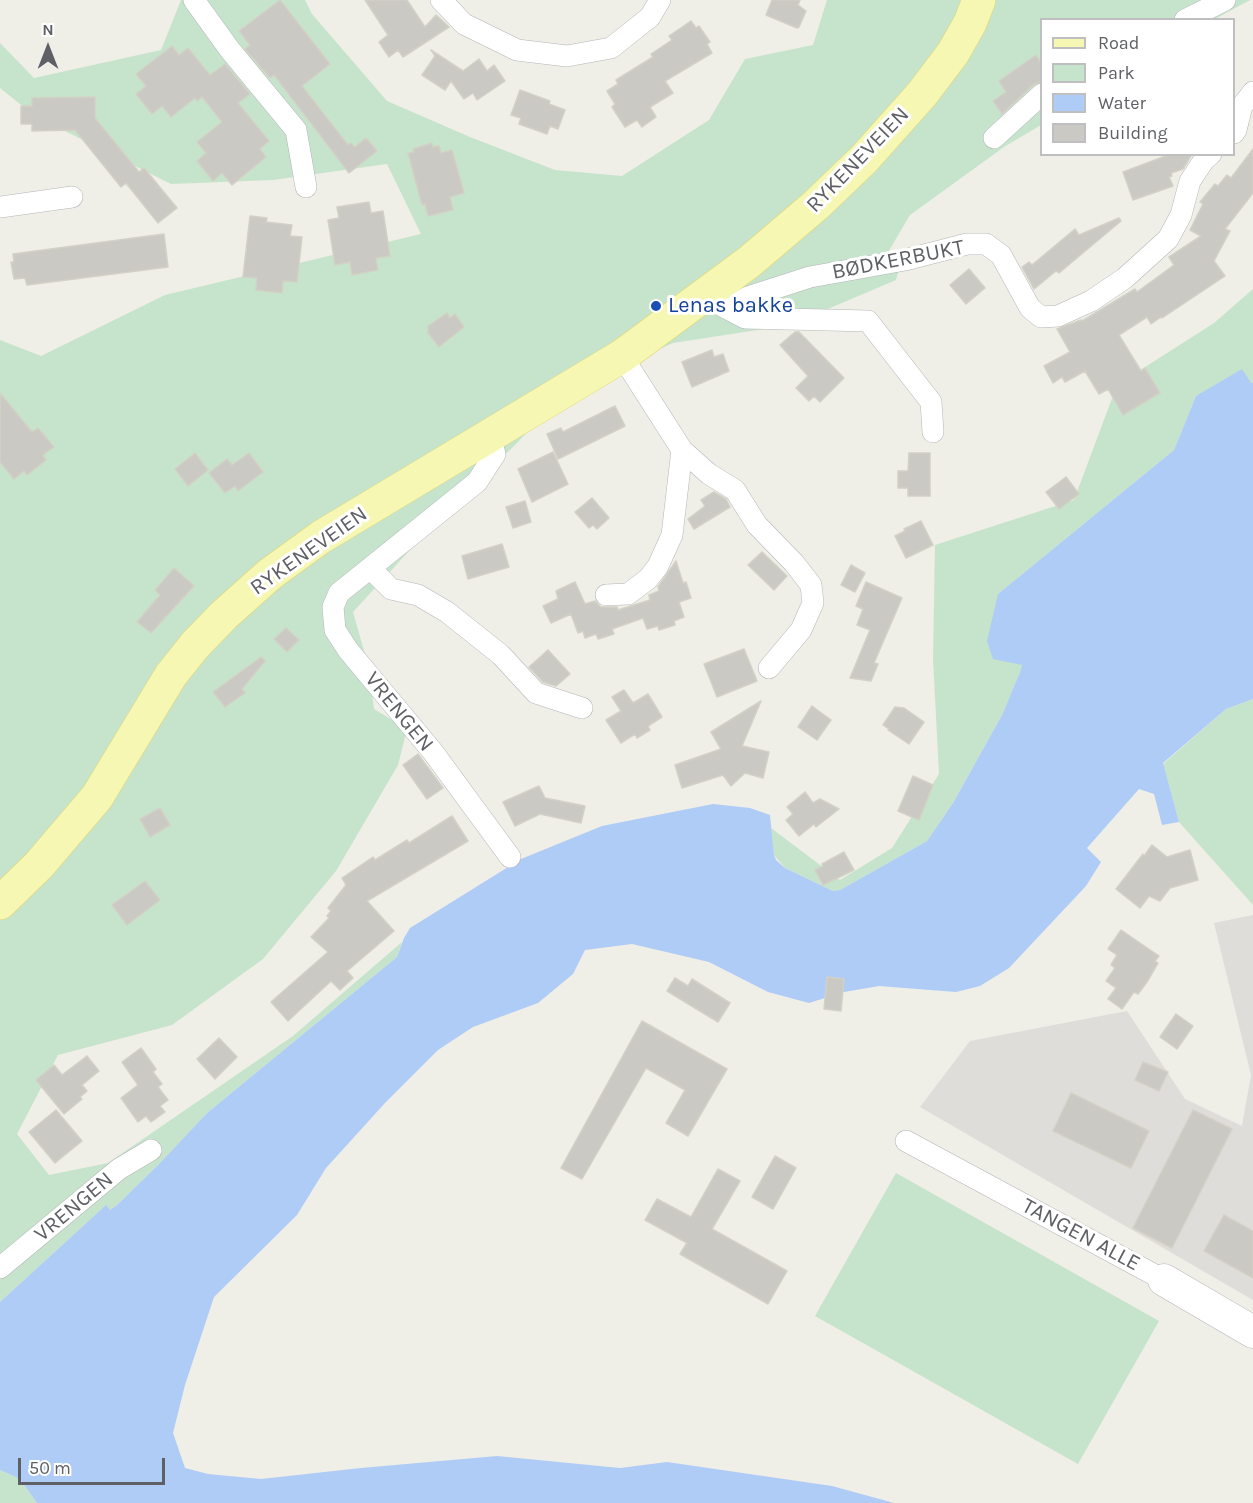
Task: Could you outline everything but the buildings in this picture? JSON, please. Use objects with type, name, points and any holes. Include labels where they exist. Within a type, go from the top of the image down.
[{"type":"main road","name":"RYKENEVEIEN","points":[[0,903],[39,865],[97,797],[171,675],[195,645],[224,615],[270,574],[321,537],[716,301],[749,262],[816,205],[864,159],[922,94],[953,53],[970,23],[979,0]]},
{"type":"main road","name":"TANGEN ALLE","points":[[1164,1280],[1253,1332]]},
{"type":"street","points":[[194,0],[230,50],[296,130],[306,187]]},
{"type":"street","points":[[441,0],[464,24],[517,50],[567,56],[611,48],[650,17],[660,0]]},
{"type":"street","points":[[1189,18],[1225,0]]},
{"type":"street","points":[[1235,131],[1242,106],[1253,92]]},
{"type":"street","points":[[994,138],[1040,95]]},
{"type":"street","name":"BØDKERBUKT","points":[[716,301],[748,297],[810,277],[905,260],[967,244],[986,244],[1001,255],[1030,308],[1041,317],[1058,316],[1091,301],[1125,278],[1168,239],[1181,215],[1190,181],[1209,156]]},
{"type":"street","points":[[0,207],[72,197]]},
{"type":"street","points":[[716,301],[745,318],[868,321],[931,402],[933,432]]},
{"type":"street","points":[[622,356],[682,450],[709,474],[735,490],[757,525],[794,563],[811,585],[813,603],[801,630],[769,668]]},
{"type":"street","name":"VRENGEN","points":[[490,436],[495,454],[477,482],[339,593],[333,607],[335,630],[348,650],[433,752],[510,857]]},
{"type":"street","points":[[606,595],[627,594],[648,579],[658,566],[672,535],[682,450]]},
{"type":"street","points":[[370,568],[391,589],[418,596],[447,612],[501,655],[536,693],[582,708]]},
{"type":"street","name":"TANGEN ALLE","points":[[906,1141],[1164,1280]]},
{"type":"street","name":"VRENGEN","points":[[0,1268],[119,1169],[151,1150]]},
{"type":"shaded area","points":[[1253,915],[1253,1300],[920,1107],[970,1041],[1127,1011],[1185,1099],[1242,1126],[1251,1075],[1214,923]]},
{"type":"green space","points":[[181,0],[305,0],[312,14],[387,101],[555,170],[622,176],[709,120],[745,59],[813,45],[827,0],[1250,0],[1217,18],[1040,18],[1040,126],[1004,147],[910,215],[884,259],[900,265],[896,280],[790,325],[673,343],[567,390],[517,443],[432,526],[353,612],[368,665],[374,709],[407,729],[398,765],[336,871],[263,959],[172,1025],[58,1055],[17,1134],[49,1175],[108,1163],[293,1036],[402,942],[397,957],[207,1113],[117,1205],[110,1210],[105,1206],[0,1302],[0,340],[41,356],[165,295],[421,234],[387,164],[273,180],[171,184],[35,116],[0,88],[0,43],[34,78],[161,50]]},
{"type":"green space","points":[[1253,289],[1253,383],[1196,396],[1174,450],[998,594],[1022,665],[1020,672],[1002,715],[953,803],[927,841],[840,890],[833,891],[785,868],[774,855],[771,828],[840,880],[892,848],[939,774],[933,659],[935,545],[1074,500],[1117,385],[1214,323]]},
{"type":"green space","points":[[1253,699],[1253,905],[1179,822],[1163,764],[1226,709]]},
{"type":"green space","points":[[896,1173],[1159,1321],[1078,1464],[815,1316]]},
{"type":"green space","points":[[0,1470],[20,1479],[37,1503],[0,1503]]},
{"type":"water","points":[[1242,369],[1253,383],[1253,699],[1226,709],[1163,763],[1179,822],[1162,825],[1154,794],[1139,789],[1087,848],[1101,862],[1086,886],[1009,968],[980,986],[956,992],[879,986],[844,992],[809,1003],[768,992],[709,962],[632,944],[585,950],[573,974],[538,1003],[473,1027],[438,1050],[385,1103],[326,1168],[297,1215],[214,1297],[185,1385],[173,1433],[185,1468],[208,1474],[261,1479],[497,1456],[620,1468],[667,1462],[832,1486],[894,1503],[37,1503],[20,1479],[0,1470],[0,1302],[106,1205],[110,1210],[117,1205],[207,1113],[397,957],[410,928],[521,859],[602,826],[713,804],[750,808],[770,815],[776,860],[785,868],[833,891],[840,890],[927,841],[953,803],[1002,715],[1020,672],[1022,665],[993,659],[987,641],[998,594],[1174,450],[1196,396]]},
{"type":"place","name":"Lenas bakke","points":[[656,306]]}]
